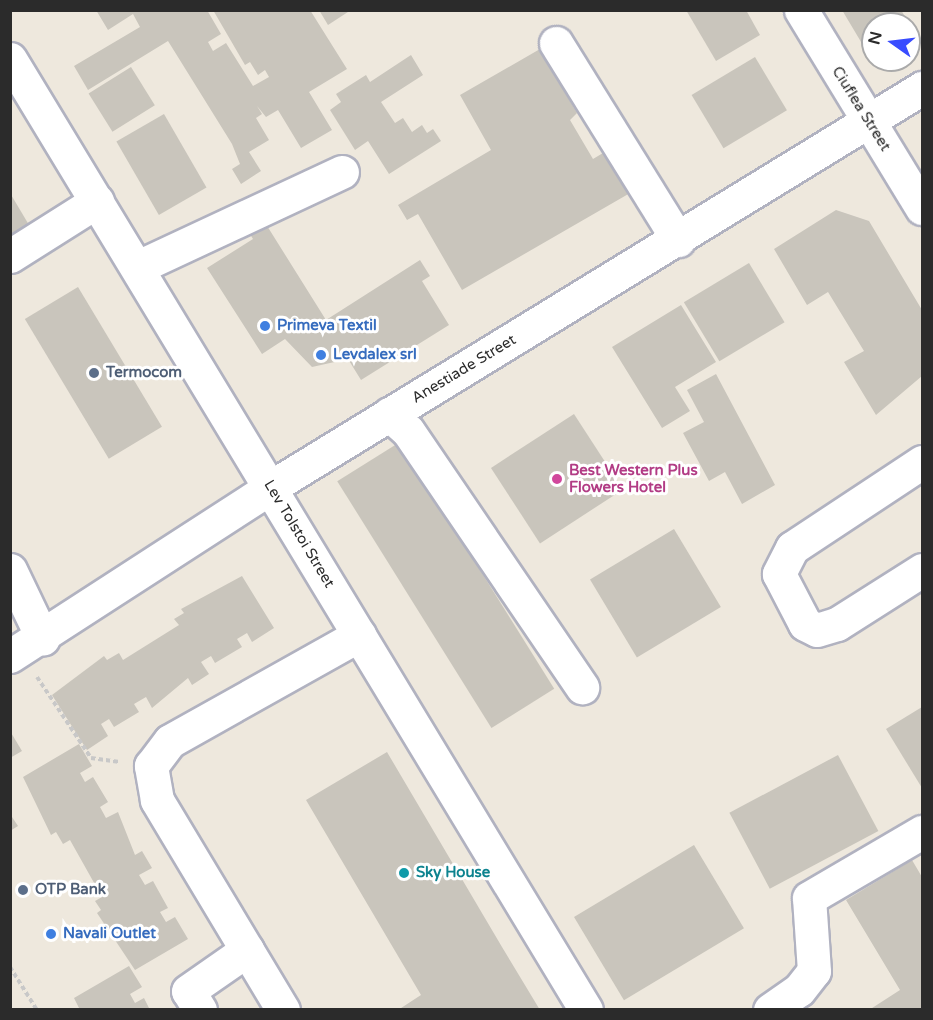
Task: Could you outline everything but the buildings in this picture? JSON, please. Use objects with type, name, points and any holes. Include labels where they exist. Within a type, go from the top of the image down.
[{"type":"street","name":"Ciuflea Street","points":[[801,10],[922,208]]},
{"type":"street","points":[[556,43],[678,240]]},
{"type":"street","name":"Lev Tolstoi Street","points":[[10,59],[586,1010]]},
{"type":"street","name":"Anestiade Street","points":[[24,649],[271,487],[678,240],[922,88]]},
{"type":"street","points":[[138,267],[342,172]]},
{"type":"street","points":[[10,256],[97,201]]},
{"type":"street","points":[[389,414],[408,431],[582,687]]},
{"type":"street","points":[[922,462],[792,548],[779,574],[805,624],[817,630],[837,624],[922,570]]},
{"type":"street","points":[[10,570],[24,649]]},
{"type":"street","points":[[283,1010],[157,800],[151,766],[170,741],[358,635]]},
{"type":"street","points":[[770,1010],[799,990],[814,971],[809,898],[922,832]]},
{"type":"street","points":[[200,1010],[188,992],[247,950]]},
{"type":"path","points":[[24,649],[91,758],[151,766]]},
{"type":"path","points":[[10,968],[37,1010]]},
{"type":"place","name":"Primeva Textil","points":[[265,326]]},
{"type":"place","name":"Levdalex srl","points":[[321,355]]},
{"type":"place","name":"Termocom","points":[[94,373]]},
{"type":"place","name":"Best Western Plus Flowers Hotel","points":[[557,479]]},
{"type":"place","name":"Sky House","points":[[404,873]]},
{"type":"place","name":"OTP Bank","points":[[23,890]]},
{"type":"place","name":"Navali Outlet","points":[[51,934]]}]
